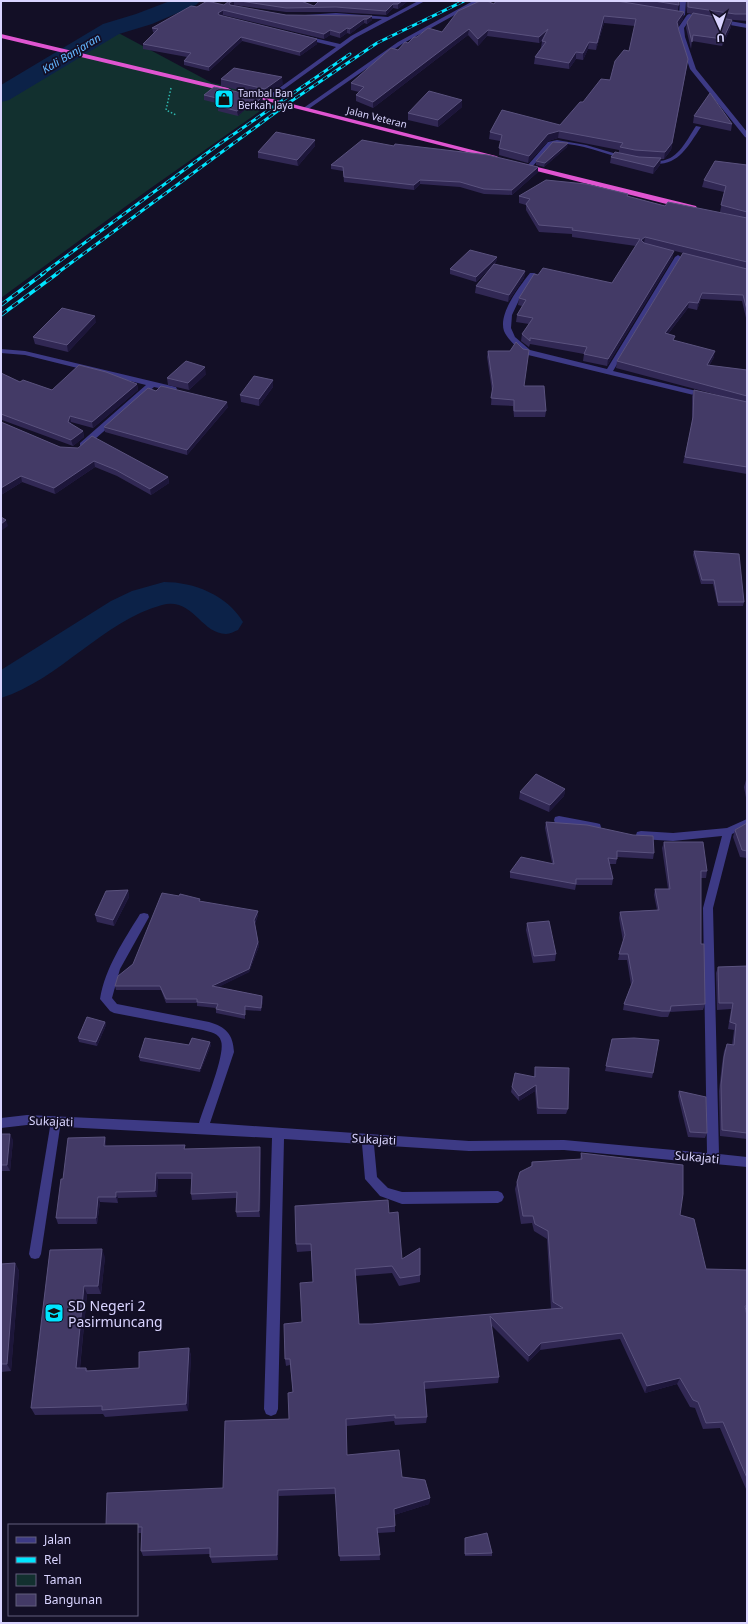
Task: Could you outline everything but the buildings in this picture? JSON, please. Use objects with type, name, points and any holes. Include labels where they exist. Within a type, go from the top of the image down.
[{"type":"highway","points":[[1,36],[236,92]]},
{"type":"highway","name":"Jalan Veteran","points":[[244,94],[502,159]]},
{"type":"highway","points":[[516,163],[704,211]]},
{"type":"street","points":[[266,99],[341,46],[387,18],[422,1]]},
{"type":"street","points":[[305,109],[400,43],[478,1]]},
{"type":"street","points":[[682,15],[684,1]]},
{"type":"street","points":[[676,14],[747,26]]},
{"type":"street","points":[[298,16],[336,15],[387,18]]},
{"type":"street","points":[[690,16],[681,28],[691,65],[747,136]]},
{"type":"street","points":[[246,22],[341,46]]},
{"type":"street","points":[[609,372],[678,257]]},
{"type":"street","points":[[532,274],[510,310],[507,322],[507,329],[512,337],[527,352],[718,399]]},
{"type":"street","points":[[1,351],[25,354],[181,392]]},
{"type":"street","points":[[77,450],[152,384]]},
{"type":"street","points":[[559,820],[604,829]]},
{"type":"street","points":[[632,835],[674,836],[728,832],[747,823]]},
{"type":"street","points":[[713,1159],[708,908],[728,832]]},
{"type":"street","points":[[144,917],[129,940],[109,983],[106,999],[114,1008],[216,1028],[225,1034],[228,1042],[228,1052],[202,1128]]},
{"type":"street","name":"Sukajati","points":[[1,1122],[27,1120],[202,1128],[469,1146],[564,1146],[747,1162]]},
{"type":"street","points":[[271,1409],[278,1133]]},
{"type":"street","points":[[368,1139],[371,1179],[384,1192],[402,1198],[498,1197]]},
{"type":"lane","points":[[643,162],[662,163],[675,159],[698,127]]},
{"type":"lane","points":[[530,166],[550,143],[554,141],[628,158]]},
{"type":"lane","points":[[35,1254],[56,1121]]},
{"type":"path","points":[[175,78],[167,100],[166,110],[176,115]]},
{"type":"green space","points":[[111,29],[212,83],[280,97],[148,190],[1,298],[1,95]]},
{"type":"waterway","name":"Kali Banjaran","points":[[1,95],[111,29],[144,19],[189,1]]},
{"type":"waterway","points":[[1,685],[22,674],[123,609],[144,599],[164,593],[180,593],[193,597],[226,622]]},
{"type":"railway","points":[[56,274],[287,104],[377,43],[464,1]]},
{"type":"railway","points":[[42,274],[218,145],[350,54]]},
{"type":"railway","points":[[1,305],[44,273]]},
{"type":"railway","points":[[1,315],[58,273]]},
{"type":"place","name":"Tambal Ban Berkah Jaya","points":[[224,99]]},
{"type":"place","name":"SD Negeri 2 Pasirmuncang","points":[[54,1313]]}]
